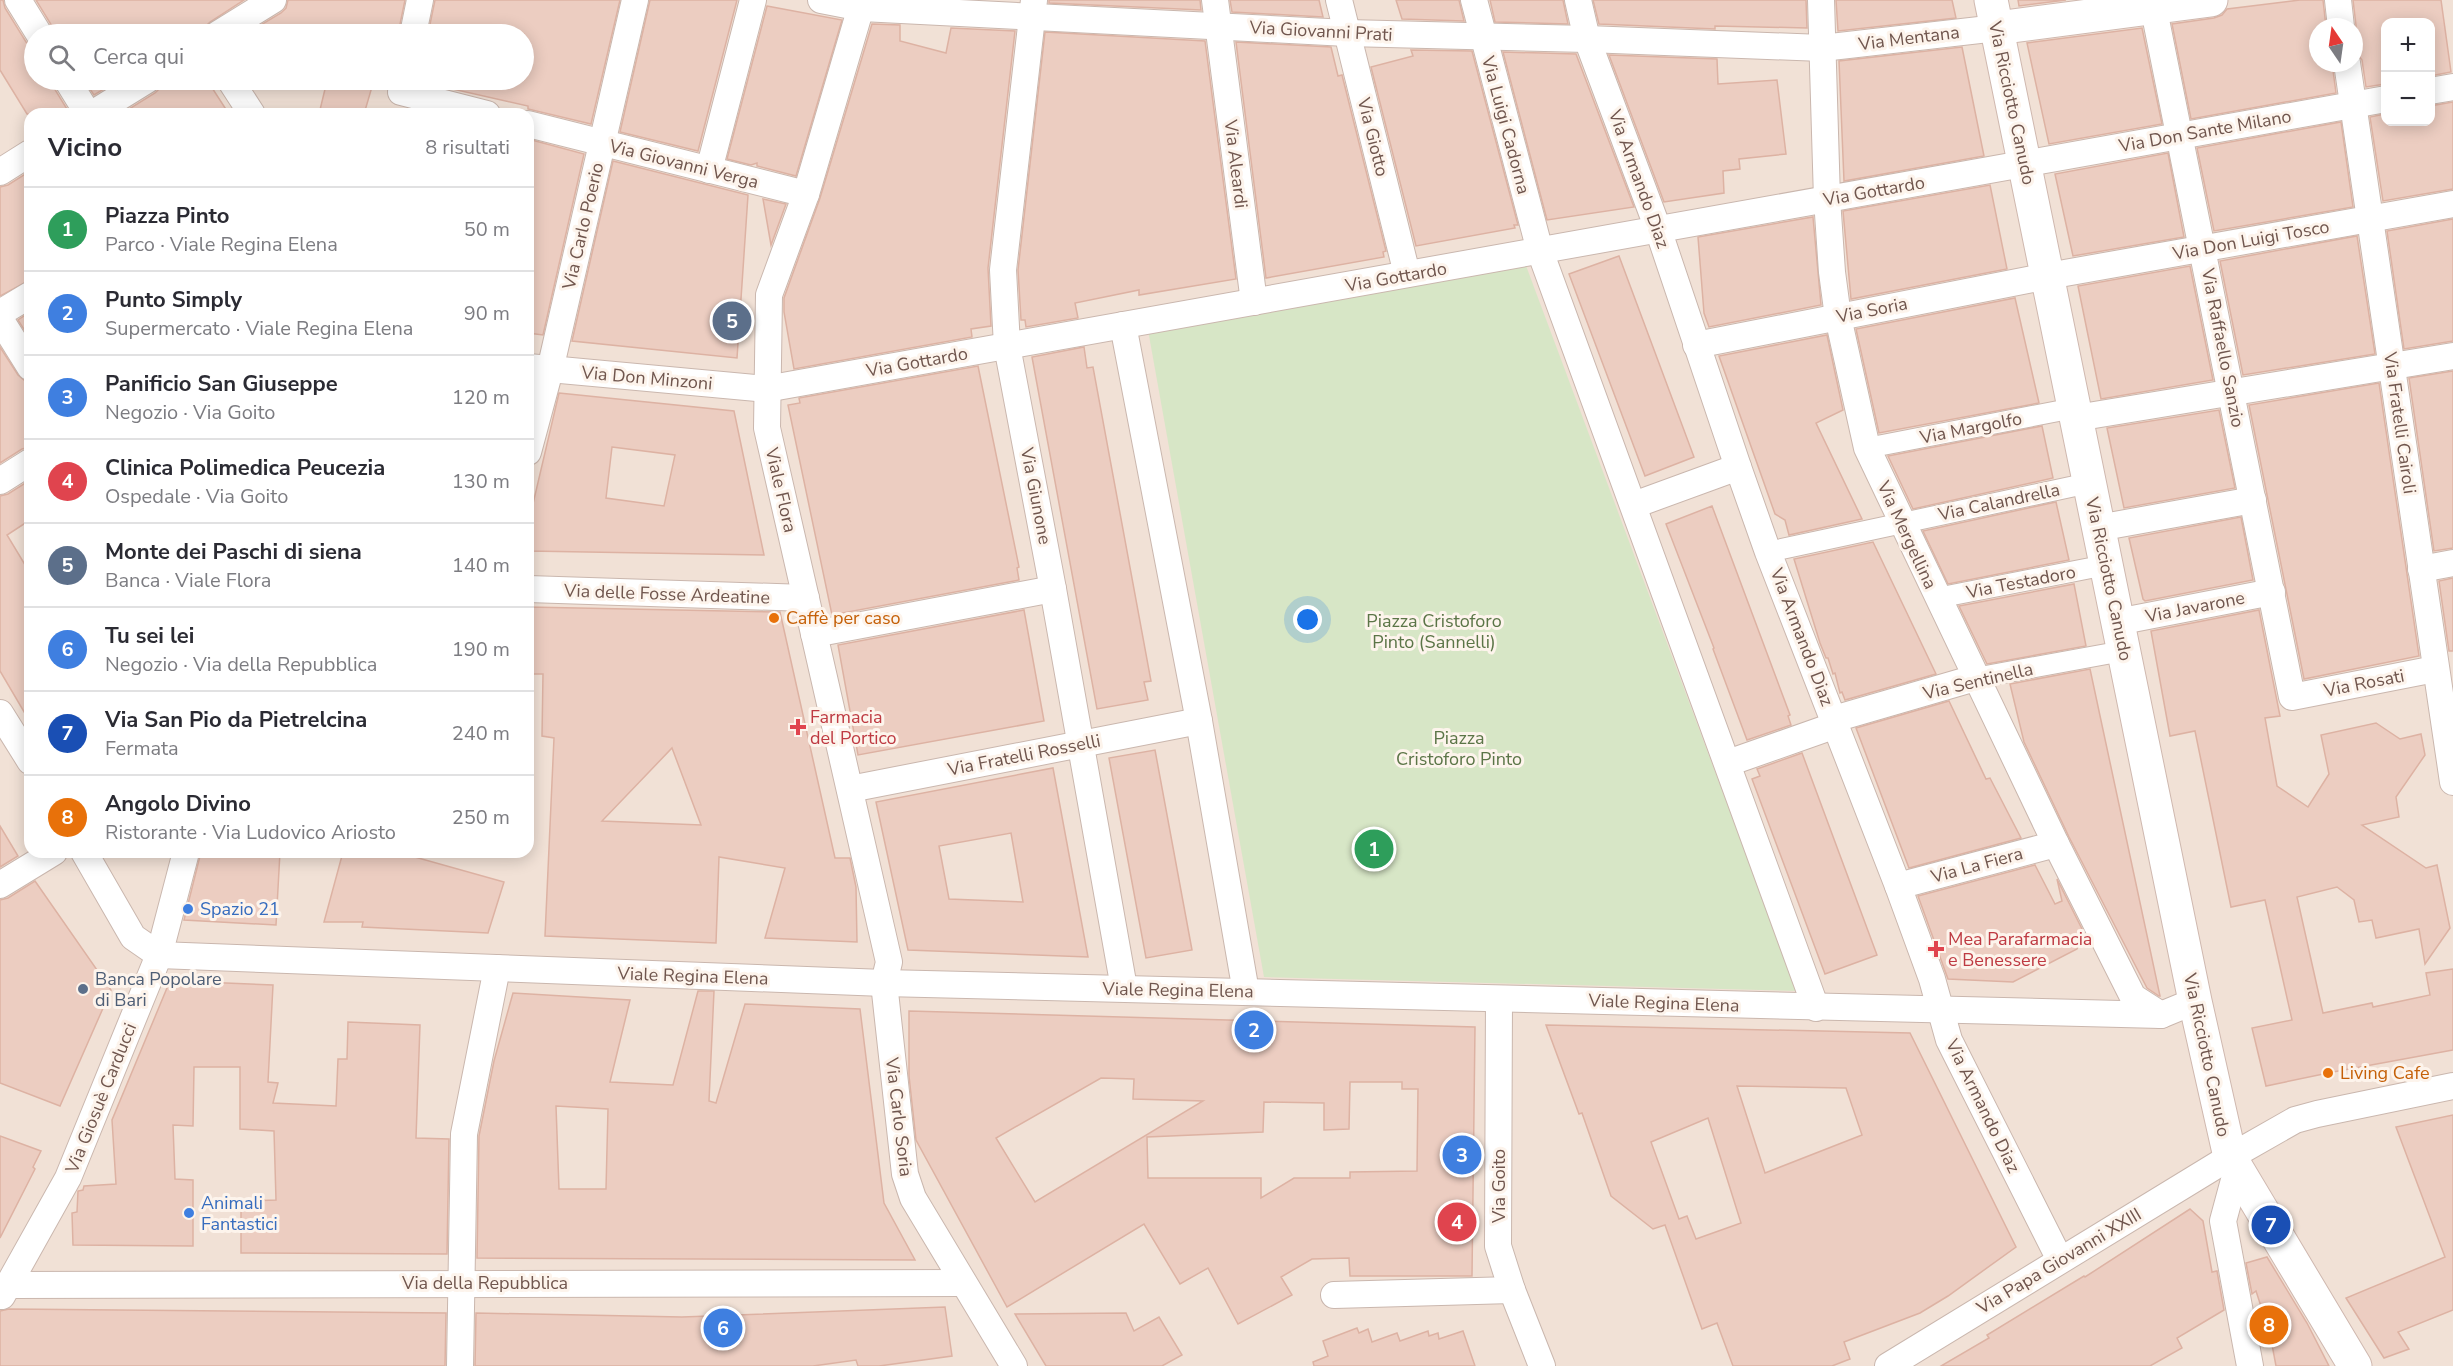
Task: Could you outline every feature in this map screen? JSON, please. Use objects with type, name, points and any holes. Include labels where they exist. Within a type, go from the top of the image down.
[{"type":"main road","points":[[1994,14],[2211,0]]},
{"type":"main road","name":"Via Ricciotto Canudo","points":[[1994,14],[2195,1001],[2234,1163],[2355,1366]]},
{"type":"street","points":[[18,0],[33,24]]},
{"type":"street","points":[[234,24],[273,0]]},
{"type":"street","points":[[415,24],[420,0]]},
{"type":"street","name":"Via Carlo Poerio","points":[[534,406],[539,368],[602,143],[635,0]]},
{"type":"street","points":[[709,170],[753,0]]},
{"type":"street","name":"Via Giovanni Prati","points":[[821,0],[862,4],[1033,9],[1219,26],[1347,33],[1822,48]]},
{"type":"street","name":"Via Aleardi","points":[[1215,0],[1254,302]]},
{"type":"street","name":"Via Giotto","points":[[1339,0],[1407,274]]},
{"type":"street","name":"Via Luigi Cadorna","points":[[1474,0],[1540,251]]},
{"type":"street","name":"Via Armando Diaz","points":[[1578,0],[1587,39],[1658,229],[1768,552],[1898,886],[1949,1040],[2060,1260]]},
{"type":"street","name":"Via Mergellina","points":[[1821,0],[1827,199],[1832,272],[1838,317],[1867,448],[1901,524],[2056,844],[2133,997],[2161,1015]]},
{"type":"street","points":[[2338,0],[2341,18]]},
{"type":"street","name":"Viale Flora","points":[[862,4],[806,194],[769,295],[766,389],[767,428],[889,962],[884,983]]},
{"type":"street","name":"Via Raffaello Sanzio","points":[[2153,4],[2292,696]]},
{"type":"street","name":"Via Giunone","points":[[1033,9],[1003,270],[1007,346],[1124,988]]},
{"type":"street","name":"Via Mentana","points":[[1822,48],[1994,14]]},
{"type":"street","name":"Via Fratelli Cairoli","points":[[2348,72],[2453,783]]},
{"type":"street","points":[[2435,90],[2453,87]]},
{"type":"street","points":[[74,90],[86,108]]},
{"type":"street","points":[[100,108],[130,90]]},
{"type":"street","points":[[236,90],[248,108]]},
{"type":"street","points":[[399,95],[459,108]]},
{"type":"street","name":"Via Don Sante Milano","points":[[2025,164],[2381,100]]},
{"type":"street","name":"Via Giovanni Verga","points":[[534,126],[806,194]]},
{"type":"street","points":[[0,172],[24,157]]},
{"type":"street","name":"Via Gottardo","points":[[766,389],[2025,164]]},
{"type":"street","name":"Via Don Luigi Tosco","points":[[2048,276],[2453,204]]},
{"type":"street","points":[[1540,251],[1816,1008]]},
{"type":"street","name":"Via Soria","points":[[1696,345],[2048,276]]},
{"type":"street","points":[[0,313],[24,299]]},
{"type":"street","points":[[0,319],[24,357]]},
{"type":"street","points":[[1123,325],[1199,721],[1246,992]]},
{"type":"street","points":[[2075,413],[2232,392],[2453,356]]},
{"type":"street","name":"Via Don Minzoni","points":[[539,368],[766,389]]},
{"type":"street","name":"Via Margolfo","points":[[1867,448],[2075,413]]},
{"type":"street","points":[[0,481],[24,466]]},
{"type":"street","points":[[1634,505],[1738,467]]},
{"type":"street","name":"Via Calandrella","points":[[1768,552],[2089,483]]},
{"type":"street","points":[[2098,528],[2253,500]]},
{"type":"street","points":[[2421,569],[2453,563]]},
{"type":"street","name":"Via Testadoro","points":[[1937,598],[2106,565]]},
{"type":"street","points":[[814,634],[1053,589]]},
{"type":"street","name":"Via delle Fosse Ardeatine","points":[[534,590],[806,598]]},
{"type":"street","name":"Via Javarone","points":[[2120,637],[2272,592]]},
{"type":"street","name":"Via Sentinella","points":[[1728,763],[1835,722],[1976,678],[2120,637]]},
{"type":"street","name":"Via Rosati","points":[[2292,696],[2435,669]]},
{"type":"street","points":[[0,713],[23,737]]},
{"type":"street","name":"Via Fratelli Rosselli","points":[[850,789],[1199,721]]},
{"type":"street","name":"Via La Fiera","points":[[1898,886],[2056,844]]},
{"type":"street","points":[[0,885],[44,858]]},
{"type":"street","points":[[87,858],[133,937],[159,955]]},
{"type":"street","name":"Via Giosuè Carducci","points":[[4,1292],[68,1178],[159,955],[184,858]]},
{"type":"street","name":"Viale Regina Elena","points":[[159,955],[884,983],[1816,1008],[2161,1015],[2195,1001]]},
{"type":"street","points":[[460,1366],[464,1134],[497,968]]},
{"type":"street","name":"Via Carlo Soria","points":[[884,983],[904,1174],[913,1198],[1014,1366]]},
{"type":"street","name":"Via Goito","points":[[1499,999],[1498,1246],[1512,1290],[1542,1366]]},
{"type":"street","name":"Via Papa Giovanni XXIII","points":[[1888,1366],[2060,1260],[2234,1163],[2295,1120],[2453,1086]]},
{"type":"street","points":[[2234,1163],[2223,1221],[2250,1366]]},
{"type":"street","name":"Via della Repubblica","points":[[4,1292],[461,1283],[963,1283]]},
{"type":"street","points":[[1334,1295],[1512,1290]]},
{"type":"shaded area","points":[[0,0],[2453,0],[2453,1366],[0,1366]]},
{"type":"green space","name":"Piazza Cristoforo Pinto","points":[[1525,263],[1797,991],[1264,977],[1148,330]]},
{"type":"building","points":[[0,0],[3,0],[5,8],[24,39],[24,90],[55,90],[66,108],[24,109],[0,70]]},
{"type":"building","points":[[36,0],[244,0],[208,24],[51,24]]},
{"type":"building","points":[[288,0],[405,0],[400,24],[263,24],[286,8]]},
{"type":"building","points":[[435,0],[620,0],[591,124],[534,110],[534,108],[528,108],[528,106],[457,90],[534,90],[534,24],[430,24]]},
{"type":"building","points":[[650,0],[737,0],[698,151],[620,132]]},
{"type":"building","points":[[1049,0],[1200,0],[1201,10],[1049,3]]},
{"type":"building","points":[[1230,0],[1319,0],[1323,17],[1232,12]]},
{"type":"building","points":[[1396,0],[1459,0],[1464,21],[1402,19]]},
{"type":"building","points":[[1490,0],[1563,0],[1568,24],[1495,22]]},
{"type":"building","points":[[1593,0],[1806,0],[1807,28],[1715,26],[1715,29],[1599,24]]},
{"type":"building","points":[[1836,0],[1952,0],[1956,18],[1838,31]]},
{"type":"building","points":[[2018,0],[2066,0],[2019,6]]},
{"type":"building","points":[[2300,0],[2323,0],[2325,18],[2309,18],[2309,72],[2333,72],[2336,93],[2191,119],[2172,24],[2214,18],[2222,15],[2227,9]]},
{"type":"building","points":[[2353,0],[2441,0],[2451,72],[2435,75],[2435,18],[2381,18],[2381,85],[2366,87],[2363,67],[2363,18],[2355,18]]},
{"type":"building","points":[[767,6],[842,20],[796,176],[757,166],[757,163],[751,165],[727,159]]},
{"type":"building","points":[[872,24],[900,25],[900,41],[946,53],[951,28],[1015,31],[988,268],[991,326],[971,329],[972,337],[794,369],[784,312],[784,298],[820,198]]},
{"type":"building","points":[[2142,28],[2162,124],[2049,144],[2027,43]]},
{"type":"building","points":[[1045,32],[1205,41],[1236,279],[1139,295],[1139,290],[1075,303],[1078,318],[1026,327],[1025,320],[1021,320],[1018,270]]},
{"type":"building","points":[[1236,42],[1331,47],[1338,76],[1342,75],[1386,251],[1383,252],[1384,257],[1266,278]]},
{"type":"building","points":[[1962,47],[1984,156],[1844,181],[1839,61]]},
{"type":"building","points":[[1411,50],[1472,51],[1518,225],[1514,225],[1515,228],[1416,246],[1371,67],[1413,56]]},
{"type":"building","points":[[1503,52],[1576,54],[1634,207],[1547,220]]},
{"type":"building","points":[[1609,55],[1717,59],[1718,84],[1777,80],[1786,154],[1739,159],[1740,169],[1723,171],[1724,193],[1664,202]]},
{"type":"building","points":[[91,90],[102,90],[94,95]]},
{"type":"building","points":[[158,90],[213,90],[225,108],[131,108]]},
{"type":"building","points":[[325,90],[371,90],[366,108],[320,108]]},
{"type":"building","points":[[2453,102],[2453,189],[2383,201],[2370,117],[2381,115],[2381,126],[2435,126],[2435,105]]},
{"type":"building","points":[[2341,122],[2353,207],[2214,231],[2197,148]]},
{"type":"building","points":[[534,141],[584,154],[543,335],[534,334]]},
{"type":"building","points":[[2168,153],[2184,237],[2073,256],[2055,174]]},
{"type":"building","points":[[613,161],[748,195],[737,358],[572,341]]},
{"type":"building","points":[[24,175],[24,283],[0,296],[0,187],[8,185]]},
{"type":"building","points":[[1990,185],[2007,269],[1851,299],[1843,211]]},
{"type":"building","points":[[763,199],[786,204],[771,245]]},
{"type":"building","points":[[1813,217],[1821,305],[1709,327],[1704,313],[1698,237]]},
{"type":"building","points":[[2453,219],[2453,341],[2404,349],[2387,231]]},
{"type":"building","points":[[2357,236],[2375,354],[2243,375],[2220,261]]},
{"type":"building","points":[[1619,256],[1694,457],[1645,476],[1569,274]]},
{"type":"building","points":[[2190,266],[2213,380],[2101,399],[2078,286]]},
{"type":"building","points":[[2015,298],[2039,403],[1879,433],[1856,329]]},
{"type":"building","points":[[24,316],[24,330],[18,320]]},
{"type":"building","points":[[1827,335],[1843,410],[1816,423],[1862,519],[1789,535],[1785,520],[1775,514],[1719,356]]},
{"type":"building","points":[[0,347],[18,375],[24,380],[24,448],[0,463]]},
{"type":"building","points":[[1084,347],[1087,368],[1093,367],[1151,681],[1144,682],[1148,700],[1097,709],[1032,357]]},
{"type":"building","points":[[978,366],[1019,567],[1017,568],[1019,580],[832,615],[788,405],[800,403],[799,398]]},
{"type":"building","points":[[2453,371],[2453,548],[2434,551],[2409,378]]},
{"type":"building","points":[[2379,383],[2419,656],[2304,679],[2249,405]]},
{"type":"building","points":[[559,393],[734,411],[764,555],[534,551],[534,499]],"holes":[[[612,447],[675,455],[664,506],[606,498]]]},
{"type":"building","points":[[2219,410],[2235,488],[2124,508],[2107,428]]},
{"type":"building","points":[[2042,426],[2053,478],[1913,509],[1888,456]]},
{"type":"building","points":[[24,484],[24,524],[7,535],[24,563],[24,712],[0,671],[0,496],[8,494]]},
{"type":"building","points":[[2056,502],[2069,560],[1948,584],[1923,531]]},
{"type":"building","points":[[1712,506],[1790,715],[1788,716],[1791,725],[1747,740],[1666,524]]},
{"type":"building","points":[[2241,517],[2253,580],[2145,601],[2143,599],[2129,538]]},
{"type":"building","points":[[1873,542],[1936,674],[1845,700],[1820,643],[1794,559]]},
{"type":"building","points":[[2453,578],[2453,651],[2449,651],[2439,581]]},
{"type":"building","points":[[2074,584],[2086,646],[1987,664],[1959,606]]},
{"type":"building","points":[[534,607],[780,612],[835,858],[850,858],[856,887],[857,942],[765,938],[785,868],[719,857],[716,943],[545,936],[554,738],[542,736],[543,674],[534,674]],"holes":[[[672,748],[701,825],[602,821]]]},
{"type":"building","points":[[1024,610],[1044,721],[858,755],[838,645]]},
{"type":"building","points":[[2259,610],[2280,716],[2265,718],[2277,786],[2308,807],[2329,774],[2321,735],[2376,723],[2400,739],[2421,734],[2425,755],[2396,797],[2399,817],[2362,825],[2426,868],[2437,865],[2450,928],[2425,964],[2419,929],[2376,938],[2372,920],[2359,922],[2354,900],[2337,887],[2297,897],[2323,1013],[2372,1003],[2373,1007],[2430,995],[2426,973],[2453,969],[2453,1050],[2266,1086],[2252,1028],[2292,1020],[2265,900],[2231,907],[2195,731],[2170,736],[2151,631]]},
{"type":"building","points":[[2090,669],[2160,996],[2147,988],[2069,837],[2024,742],[2010,684]]},
{"type":"building","points":[[1949,701],[1986,779],[1990,778],[2021,838],[1909,868],[1856,728]]},
{"type":"building","points":[[1155,750],[1192,950],[1146,958],[1109,758]]},
{"type":"building","points":[[1802,753],[1877,955],[1825,974],[1752,779],[1760,776],[1757,769]]},
{"type":"building","points":[[1053,768],[1088,957],[908,950],[876,802]],"holes":[[[1011,833],[1023,902],[949,899],[939,846]]]},
{"type":"building","points":[[0,826],[18,856],[0,867]]},
{"type":"building","points":[[200,858],[280,858],[276,925],[184,920]]},
{"type":"building","points":[[341,858],[418,858],[504,882],[488,933],[362,927],[363,922],[324,922]]},
{"type":"building","points":[[2035,865],[2055,904],[2062,901],[2057,879],[2084,933],[2077,949],[2013,982],[1948,979],[1918,896]]},
{"type":"building","points":[[35,881],[111,990],[60,1106],[0,1083],[0,900],[8,898]]},
{"type":"building","points":[[177,981],[273,985],[268,1082],[278,1083],[273,1103],[336,1106],[338,1059],[347,1059],[348,1022],[420,1025],[416,1138],[449,1139],[447,1254],[241,1253],[241,1201],[276,1200],[274,1131],[240,1129],[240,1067],[194,1067],[193,1126],[173,1125],[175,1179],[193,1180],[193,1246],[73,1245],[72,1213],[77,1212],[78,1191],[83,1190],[84,1186],[116,1184],[112,1120],[167,988]]},
{"type":"building","points":[[698,991],[714,991],[709,1101],[716,1103],[745,1004],[860,1009],[884,1203],[915,1260],[477,1258],[479,1136],[494,1061],[513,993],[630,1000],[610,1082],[673,1085]],"holes":[[[556,1106],[608,1109],[606,1189],[559,1189]]]},
{"type":"building","points":[[909,1011],[1475,1027],[1472,1276],[1350,1276],[1349,1258],[1312,1259],[1281,1277],[1292,1295],[1238,1324],[1208,1268],[1180,1284],[1144,1224],[1007,1307],[916,1140],[909,1076]],"holes":[[[1101,1078],[1134,1079],[1133,1099],[1203,1101],[1035,1202],[996,1138]],[[1350,1082],[1402,1082],[1402,1089],[1418,1089],[1417,1171],[1350,1172],[1350,1178],[1294,1178],[1261,1198],[1261,1178],[1148,1178],[1147,1137],[1263,1132],[1264,1102],[1324,1103],[1324,1130],[1349,1129]]]},
{"type":"building","points":[[1546,1025],[1910,1033],[2016,1247],[1948,1296],[1920,1313],[1844,1342],[1850,1359],[1832,1366],[1733,1366],[1717,1323],[1702,1329],[1665,1225],[1653,1229],[1611,1196],[1582,1113],[1579,1114]],"holes":[[[1737,1086],[1846,1088],[1862,1135],[1765,1173]],[[1708,1118],[1741,1223],[1696,1239],[1687,1216],[1679,1219],[1651,1142]]]},
{"type":"building","points":[[2453,1115],[2453,1310],[2398,1332],[2409,1349],[2384,1358],[2346,1298],[2445,1257],[2396,1127]]},
{"type":"building","points":[[0,1136],[41,1151],[33,1167],[35,1169],[0,1238]]},
{"type":"building","points":[[2190,1209],[2203,1221],[2212,1272],[2217,1271],[2224,1310],[2177,1338],[2182,1348],[2150,1366],[1941,1366],[1989,1338],[1987,1335],[2085,1277]]},
{"type":"building","points":[[2267,1257],[2307,1323],[2329,1366],[2276,1366],[2270,1334],[2256,1291],[2252,1294],[2246,1263]]},
{"type":"building","points":[[945,1307],[952,1356],[879,1366],[858,1366],[856,1360],[813,1366],[475,1366],[476,1313],[682,1317]]},
{"type":"building","points":[[9,1309],[446,1313],[445,1366],[0,1366],[0,1311]]},
{"type":"building","points":[[1126,1313],[1134,1331],[1159,1317],[1182,1355],[1162,1366],[1046,1366],[1015,1314]]},
{"type":"building","points":[[1357,1328],[1359,1333],[1368,1329],[1372,1342],[1397,1333],[1400,1341],[1428,1331],[1429,1336],[1438,1333],[1439,1339],[1463,1331],[1475,1366],[1314,1366],[1313,1362],[1328,1356],[1323,1341]]},
{"type":"place","name":"Monte dei Paschi di siena","points":[[732,321]]},
{"type":"place","name":"Caffè per caso","points":[[774,618]]},
{"type":"place","name":"Farmacia del Portico","points":[[798,727]]},
{"type":"place","name":"Piazza Pinto","points":[[1374,849]]},
{"type":"place","name":"Spazio 21","points":[[188,909]]},
{"type":"place","name":"Mea Parafarmacia e Benessere","points":[[1936,949]]},
{"type":"place","name":"Banca Popolare di Bari","points":[[83,989]]},
{"type":"place","name":"Punto Simply","points":[[1254,1030]]},
{"type":"place","name":"Living Cafe","points":[[2328,1073]]},
{"type":"place","name":"Panificio San Giuseppe","points":[[1462,1155]]},
{"type":"place","name":"Animali Fantastici","points":[[189,1213]]},
{"type":"place","name":"Clinica Polimedica Peucezia","points":[[1457,1222]]},
{"type":"place","name":"Via San Pio da Pietrelcina","points":[[2271,1225]]},
{"type":"place","name":"Angolo Divino","points":[[2269,1325]]},
{"type":"place","name":"Tu sei lei","points":[[723,1328]]},
{"type":"park label","name":"Piazza Cristoforo Pinto (Sannelli)","points":[[1434,631]]}]
